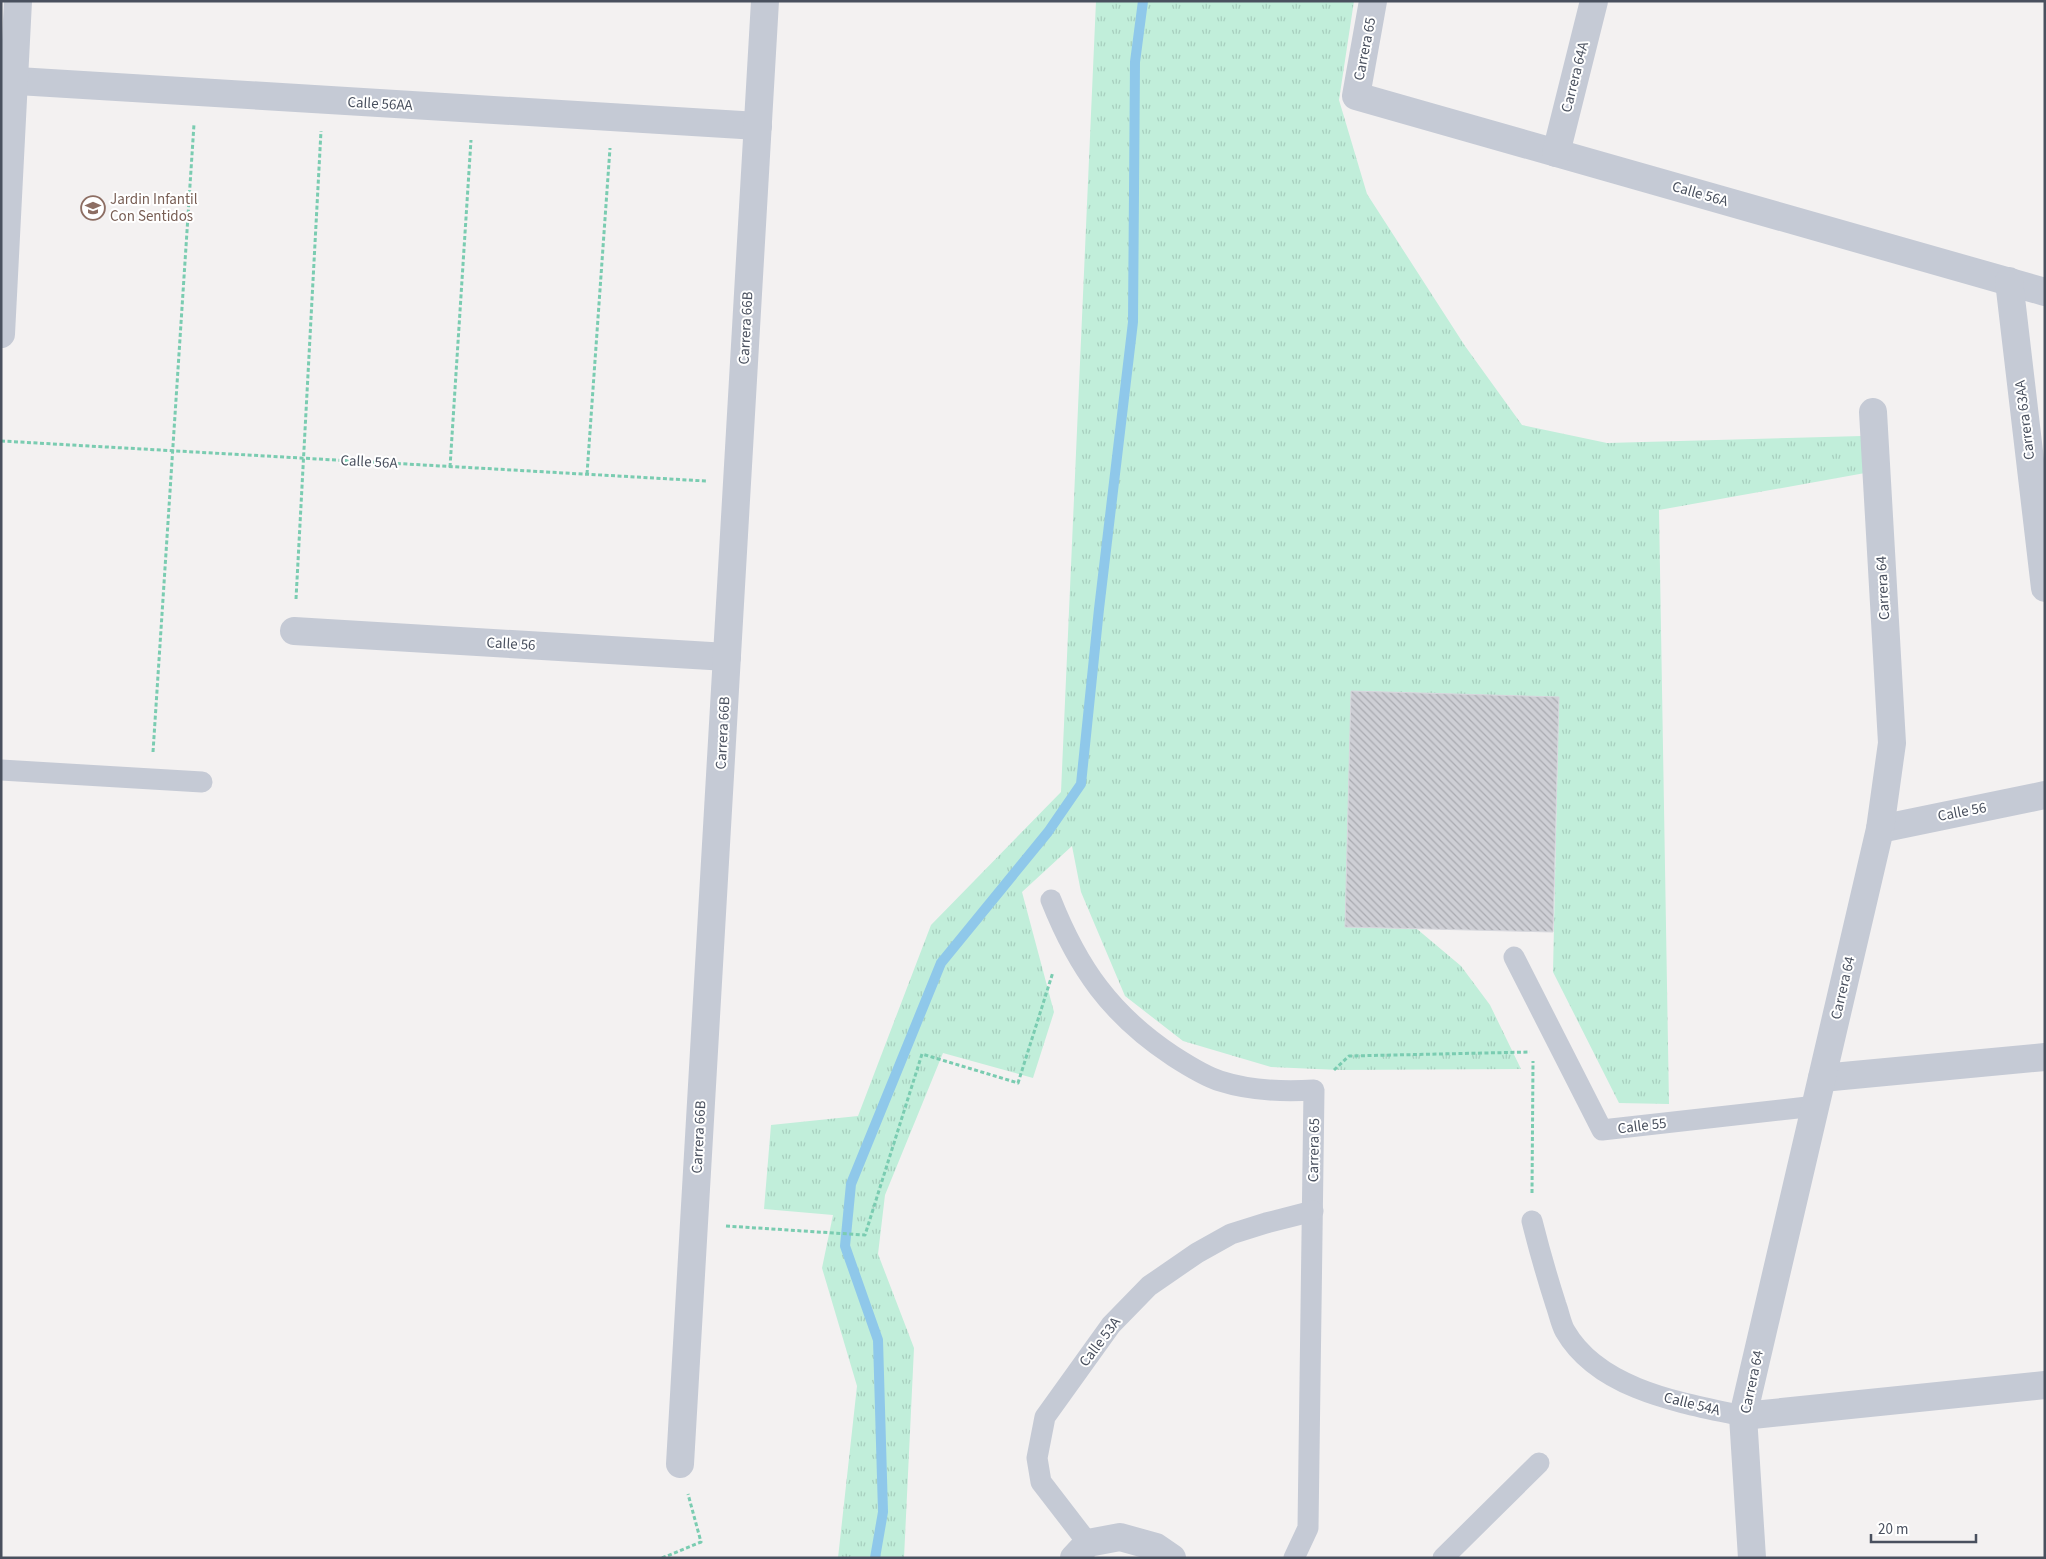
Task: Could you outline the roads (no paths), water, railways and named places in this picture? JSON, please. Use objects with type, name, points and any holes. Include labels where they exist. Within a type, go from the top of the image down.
[{"type":"street","points":[[1,334],[8,81],[18,1]]},
{"type":"street","name":"Carrera 66B","points":[[680,1464],[765,1]]},
{"type":"street","name":"Carrera 65","points":[[1356,96],[1373,1]]},
{"type":"street","name":"Carrera 64A","points":[[1556,153],[1594,1]]},
{"type":"street","name":"Calle 56AA","points":[[8,81],[758,126]]},
{"type":"street","name":"Calle 56A","points":[[1356,96],[2045,292]]},
{"type":"street","name":"Carrera 63AA","points":[[2009,282],[2045,588]]},
{"type":"street","name":"Carrera 64","points":[[1752,1558],[1743,1416],[1880,829],[1892,743],[1873,412]]},
{"type":"street","name":"Calle 56","points":[[294,631],[727,657]]},
{"type":"street","name":"Calle 56","points":[[1880,829],[2045,795]]},
{"type":"street","points":[[1822,1078],[2045,1057]]},
{"type":"street","name":"Calle 54A","points":[[1743,1416],[2045,1385]]},
{"type":"street","points":[[1081,1550],[1120,1537],[1156,1547],[1172,1558]]},
{"type":"lane","points":[[1,770],[202,782]]},
{"type":"lane","name":"Carrera 65","points":[[1051,900],[1065,933],[1082,965],[1128,1022],[1156,1045],[1187,1065],[1220,1081],[1274,1092],[1314,1090],[1308,1528],[1294,1558]]},
{"type":"lane","name":"Calle 55","points":[[1514,957],[1602,1130],[1816,1106]]},
{"type":"lane","name":"Calle 53A","points":[[1081,1550],[1041,1482],[1037,1458],[1046,1417],[1110,1325],[1150,1286],[1197,1253],[1231,1234],[1266,1222],[1313,1212]]},
{"type":"lane","name":"Calle 54A","points":[[1532,1221],[1544,1268],[1565,1330],[1591,1362],[1621,1380],[1664,1398],[1743,1416]]},
{"type":"lane","points":[[1443,1558],[1539,1464]]},
{"type":"waterway","points":[[875,1558],[883,1512],[878,1340],[845,1246],[851,1184],[941,963],[1048,832],[1081,784],[1099,609],[1133,322],[1135,62],[1143,1]]},
{"type":"place","name":"Jardin Infantil Con Sentidos","points":[[93,208]]}]
